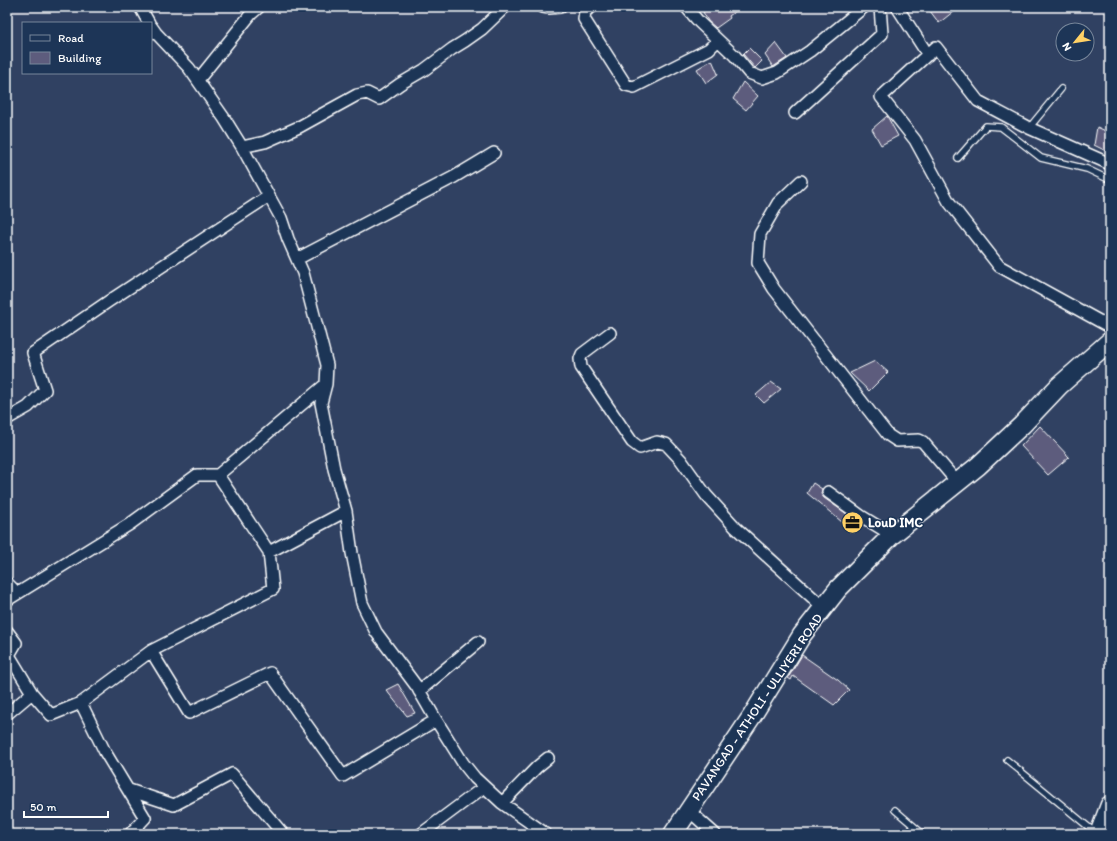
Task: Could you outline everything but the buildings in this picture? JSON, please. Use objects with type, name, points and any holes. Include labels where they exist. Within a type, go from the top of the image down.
[{"type":"main road","name":"PAVANGAD - ATHOLI - ULLIYERI ROAD","points":[[673,834],[752,716],[802,635],[838,589],[892,535],[978,466],[1022,425],[1059,386],[1110,341]]},
{"type":"main road","points":[[1098,834],[1110,805]]},
{"type":"street","points":[[140,7],[148,22]]},
{"type":"street","points":[[198,80],[251,14],[259,7]]},
{"type":"street","points":[[242,147],[265,142],[299,127],[357,95],[367,93],[379,99],[400,84],[424,70],[452,49],[465,42],[482,29],[505,7]]},
{"type":"street","points":[[543,7],[560,7]]},
{"type":"street","points":[[592,7],[585,11],[584,18],[626,85],[634,87],[709,50],[718,40]]},
{"type":"street","points":[[686,7],[749,73],[762,78],[777,73],[810,52],[864,7]]},
{"type":"street","points":[[795,113],[882,34],[880,7]]},
{"type":"street","points":[[897,7],[928,55]]},
{"type":"street","points":[[152,27],[189,68],[224,118],[242,147],[281,218],[288,239],[298,259],[327,365],[326,384],[321,403],[334,469],[346,511],[352,553],[362,603],[376,632],[420,691],[463,763],[475,778],[502,803],[546,834]]},
{"type":"street","points":[[1110,164],[1029,128],[978,102],[936,47],[881,97],[914,140],[949,202],[999,266],[1110,327]]},
{"type":"street","points":[[298,259],[454,177],[494,153]]},
{"type":"street","points":[[801,181],[778,203],[760,234],[758,263],[764,274],[888,435],[896,441],[919,440],[923,442],[957,482]]},
{"type":"street","points":[[7,419],[28,407],[45,390],[33,353],[269,196]]},
{"type":"street","points":[[610,333],[582,354],[580,359],[581,367],[632,442],[640,448],[657,442],[666,444],[681,460],[706,495],[736,528],[823,607]]},
{"type":"street","points":[[7,600],[130,524],[197,475],[218,475],[326,384]]},
{"type":"street","points":[[7,631],[16,643],[9,655],[32,693],[51,715],[81,703],[151,651],[273,589],[269,552],[218,475]]},
{"type":"street","points":[[828,492],[860,516],[892,535]]},
{"type":"street","points":[[269,552],[346,511]]},
{"type":"street","points":[[7,583],[17,593]]},
{"type":"street","points":[[420,691],[478,642]]},
{"type":"street","points":[[151,651],[189,713],[270,673],[343,776],[436,720]]},
{"type":"street","points":[[7,714],[32,693]]},
{"type":"street","points":[[81,703],[104,752],[145,818],[130,834]]},
{"type":"street","points":[[502,803],[537,767],[548,758]]},
{"type":"street","points":[[129,790],[174,805],[232,774],[283,834]]},
{"type":"street","points":[[421,834],[484,787]]},
{"type":"street","points":[[688,810],[715,834]]},
{"type":"lane","points":[[1029,128],[1061,89]]},
{"type":"lane","points":[[958,158],[986,126],[1001,127],[1041,158],[1087,169],[1110,180]]},
{"type":"lane","points":[[1110,305],[1110,309]]},
{"type":"lane","points":[[1007,760],[1098,834]]},
{"type":"lane","points":[[896,810],[923,834]]},
{"type":"place","name":"LouD IMC","points":[[853,522]]}]
